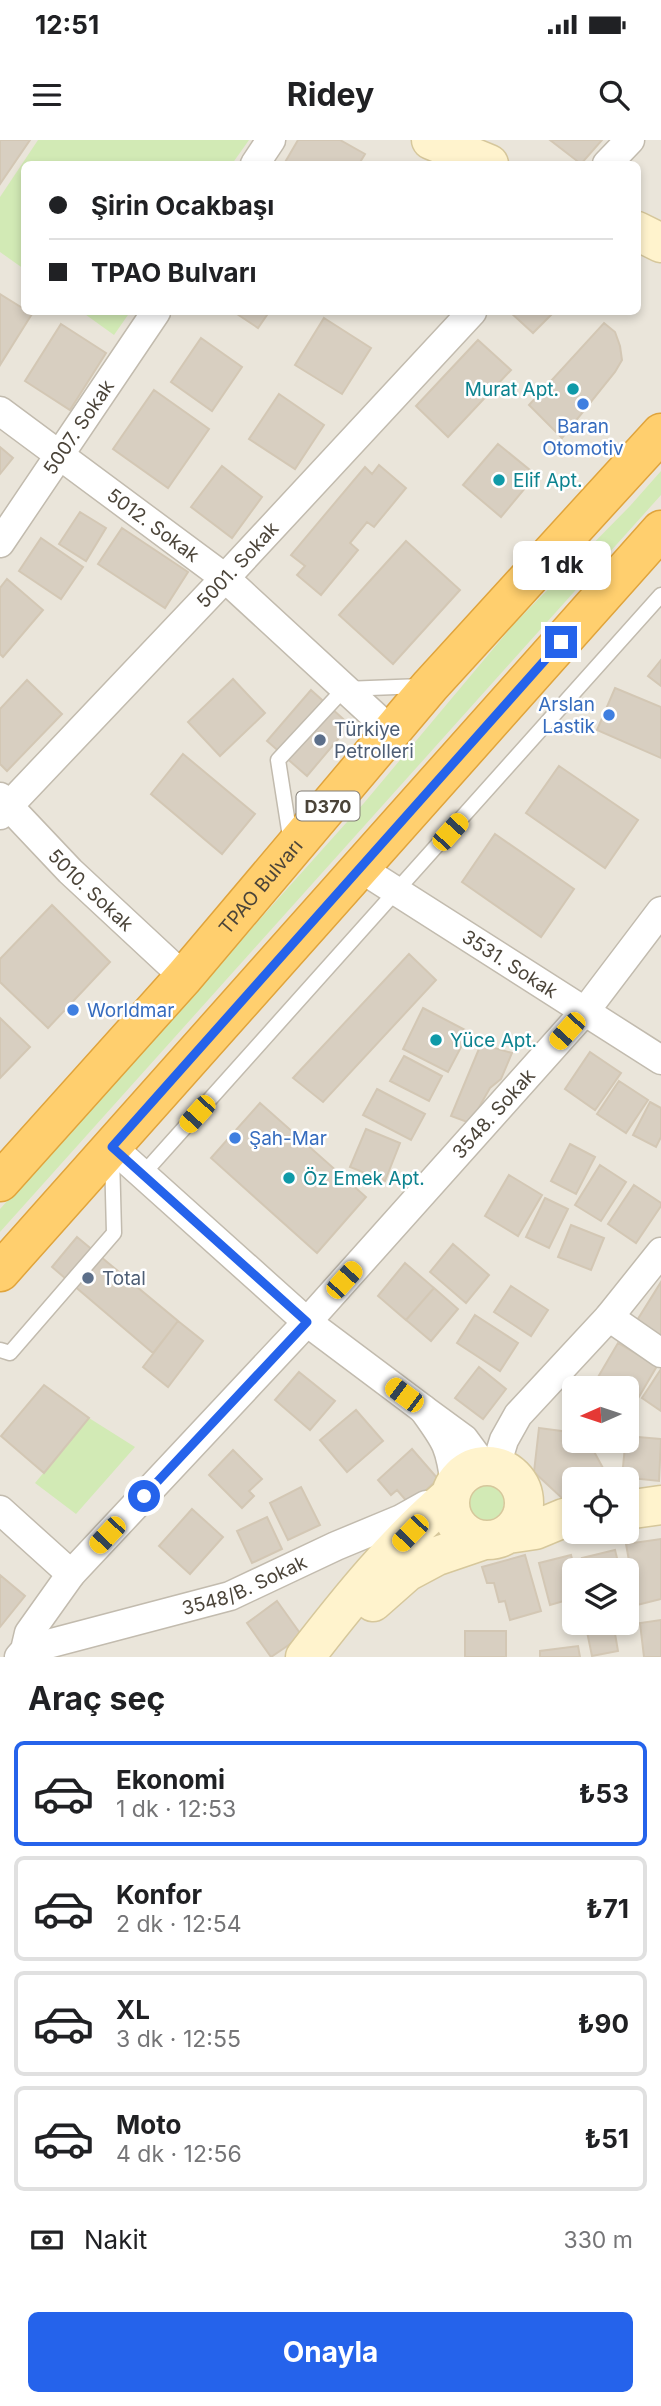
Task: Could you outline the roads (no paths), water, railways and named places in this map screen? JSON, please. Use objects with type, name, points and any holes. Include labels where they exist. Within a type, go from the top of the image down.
[{"type":"highway","name":"TPAO Bulvarı","points":[[0,1182],[184,977],[430,686],[661,433]]},
{"type":"highway","points":[[0,1272],[658,538]]},
{"type":"main road","points":[[431,140],[482,161]]},
{"type":"main road","points":[[641,234],[661,243]]},
{"type":"main road","points":[[477,1482],[545,1511],[562,1515]]},
{"type":"main road","points":[[477,1482],[525,1502],[517,1525],[496,1537],[472,1537],[462,1530],[450,1509],[477,1482]]},
{"type":"main road","points":[[305,1657],[396,1547],[424,1519],[477,1482]]},
{"type":"main road","points":[[639,1508],[661,1505]]},
{"type":"main road","points":[[322,1657],[348,1625],[407,1572],[437,1556],[496,1537],[535,1530],[562,1520]]},
{"type":"street","points":[[257,161],[271,140]]},
{"type":"street","points":[[610,161],[630,140]]},
{"type":"street","name":"5007. Sokak","points":[[0,543],[154,315]]},
{"type":"street","name":"5001. Sokak","points":[[3,805],[225,578],[469,315]]},
{"type":"street","name":"5012. Sokak","points":[[0,411],[225,578],[391,731]]},
{"type":"street","name":"5010. Sokak","points":[[3,805],[184,977]]},
{"type":"street","name":"3531. Sokak","points":[[360,868],[661,1060]]},
{"type":"street","name":"3548. Sokak","points":[[22,1653],[29,1633],[71,1574],[307,1322],[586,1010],[661,911]]},
{"type":"street","points":[[112,1147],[307,1322],[423,1409],[446,1441],[452,1455],[477,1482],[518,1415],[609,1317],[661,1252]]},
{"type":"street","points":[[609,1317],[661,1353]]},
{"type":"street","name":"3548/B. Sokak","points":[[22,1653],[230,1596],[477,1482]]},
{"type":"street","points":[[0,1510],[71,1574]]},
{"type":"lane","points":[[142,1174],[661,596]]},
{"type":"lane","points":[[292,849],[278,760],[344,689],[430,686]]},
{"type":"lane","points":[[0,1350],[10,1353],[114,1233],[112,1147]]},
{"type":"place","name":"Murat Apt.","points":[[573,389]]},
{"type":"place","name":"Baran Otomotiv","points":[[583,404]]},
{"type":"place","name":"Elif Apt.","points":[[499,480]]},
{"type":"place","name":"Arslan Lastik","points":[[609,715]]},
{"type":"place","name":"Türkiye Petrolleri","points":[[320,740]]},
{"type":"place","name":"Worldmar","points":[[73,1010]]},
{"type":"place","name":"Yüce Apt.","points":[[436,1040]]},
{"type":"place","name":"Şah-Mar","points":[[235,1138]]},
{"type":"place","name":"Öz Emek Apt.","points":[[289,1178]]},
{"type":"place","name":"Total","points":[[88,1278]]}]
